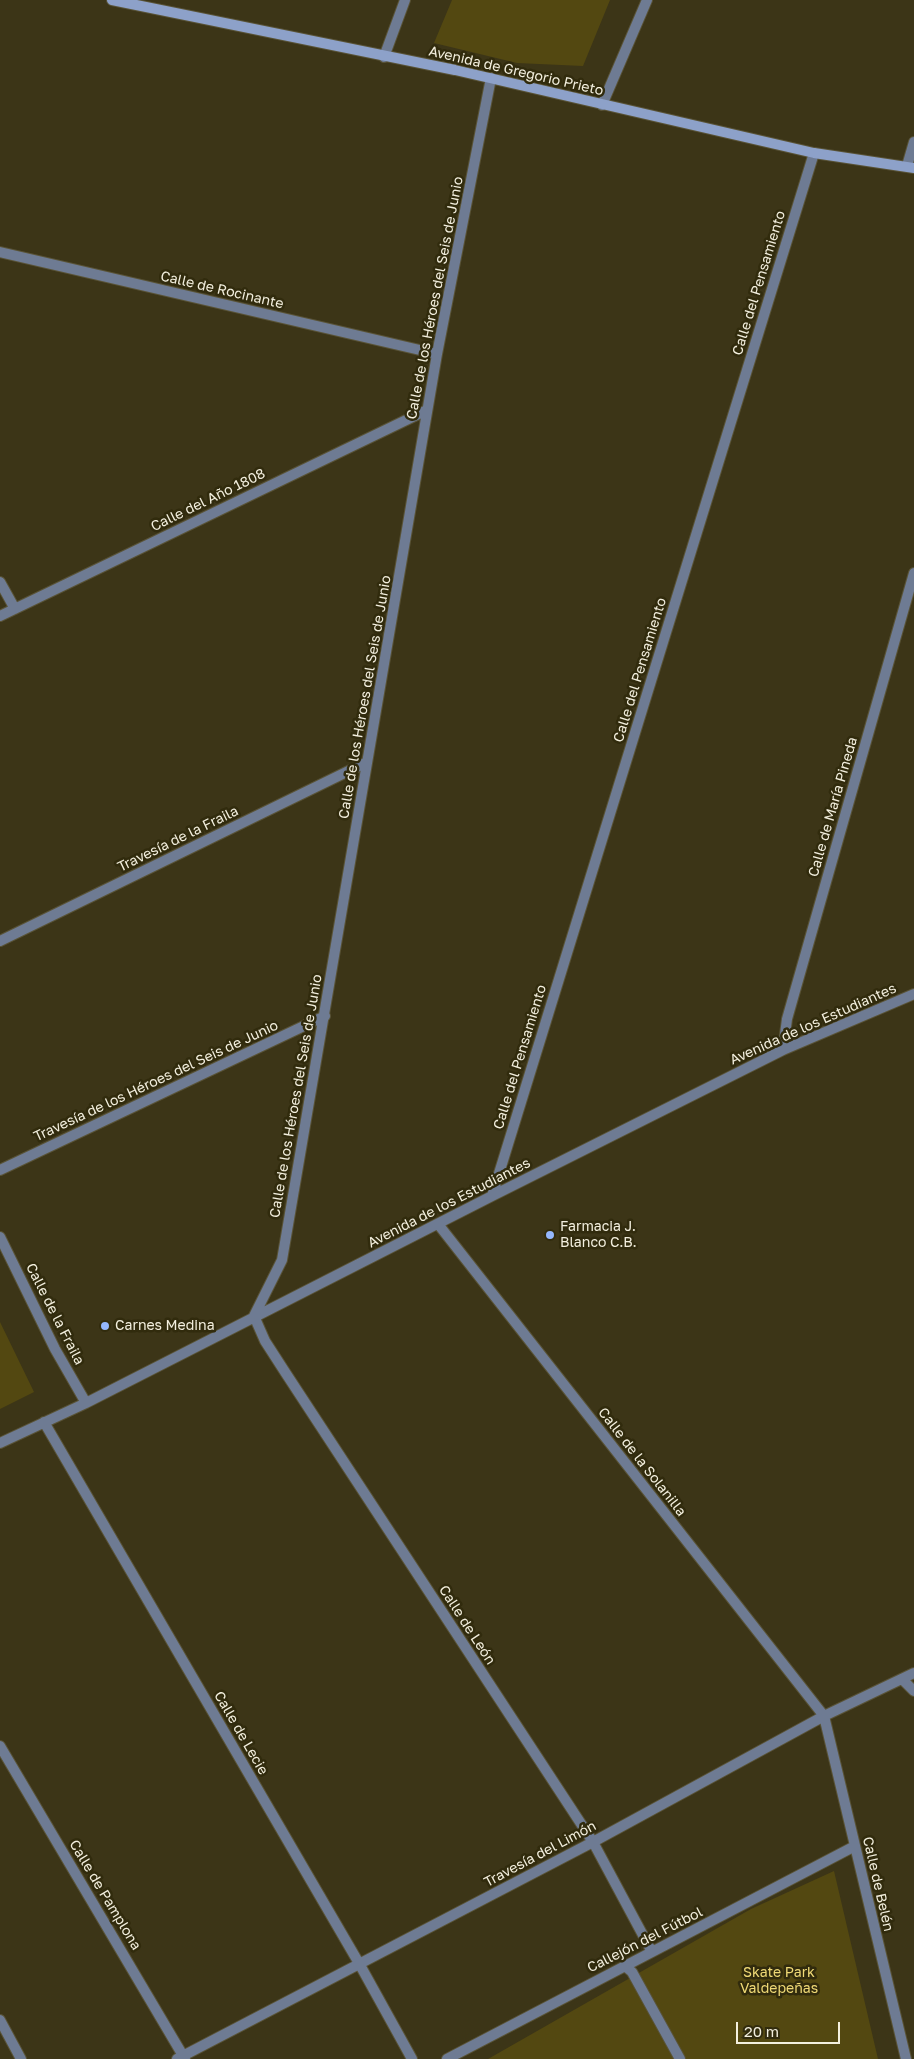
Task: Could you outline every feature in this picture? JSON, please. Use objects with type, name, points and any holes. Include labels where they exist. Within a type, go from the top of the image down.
[{"type":"street","name":"Avenida de Gregorio Prieto","points":[[112,0],[490,78],[814,153],[910,167]]},
{"type":"street","points":[[384,57],[405,0]]},
{"type":"street","points":[[602,105],[647,0]]},
{"type":"street","name":"Calle de los Héroes del Seis de Junio","points":[[254,1316],[282,1260],[427,410],[490,78]]},
{"type":"street","points":[[910,167],[914,142]]},
{"type":"street","name":"Calle del Pensamiento","points":[[492,1196],[814,153]]},
{"type":"street","name":"Calle de Rocinante","points":[[0,252],[437,354]]},
{"type":"street","name":"Calle del Año 1808","points":[[0,616],[427,410]]},
{"type":"street","name":"Calle de María Pineda","points":[[783,1050],[787,1019],[914,573]]},
{"type":"street","points":[[0,582],[15,609]]},
{"type":"street","name":"Travesía de la Fraila","points":[[0,941],[368,762]]},
{"type":"street","name":"Avenida de los Estudiantes","points":[[0,1443],[86,1403],[254,1316],[783,1050],[914,994]]},
{"type":"street","name":"Travesía de los Héroes del Seis de Junio","points":[[0,1170],[325,1016]]},
{"type":"street","name":"Calle de la Solanilla","points":[[438,1224],[824,1716]]},
{"type":"street","name":"Calle de la Fraila","points":[[0,1237],[55,1349],[86,1403]]},
{"type":"street","name":"Calle de León","points":[[254,1316],[265,1341],[593,1842],[652,1952]]},
{"type":"street","name":"Calle de Lecie","points":[[44,1422],[360,1965],[412,2059]]},
{"type":"street","name":"Travesía del Limón","points":[[182,2058],[593,1842],[824,1716],[914,1673]]},
{"type":"street","points":[[902,1679],[914,1691]]},
{"type":"street","name":"Calle de Belén","points":[[824,1716],[906,2059]]},
{"type":"street","name":"Calle de Pamplona","points":[[0,1746],[182,2058]]},
{"type":"street","name":"Callejón del Fútbol","points":[[447,2059],[855,1846]]},
{"type":"street","points":[[625,1966],[632,1972],[680,2059]]},
{"type":"street","points":[[0,2020],[21,2059]]},
{"type":"green space","points":[[452,0],[610,0],[583,66],[517,63],[434,43]]},
{"type":"green space","points":[[0,1322],[34,1392],[0,1409]]},
{"type":"green space","name":"Skate Park Valdepeñas","points":[[834,1871],[878,2059],[488,2059],[751,1909]]},
{"type":"place","name":"Farmacia J. Blanco C.B.","points":[[550,1235]]},
{"type":"place","name":"Carnes Medina","points":[[105,1326]]}]
